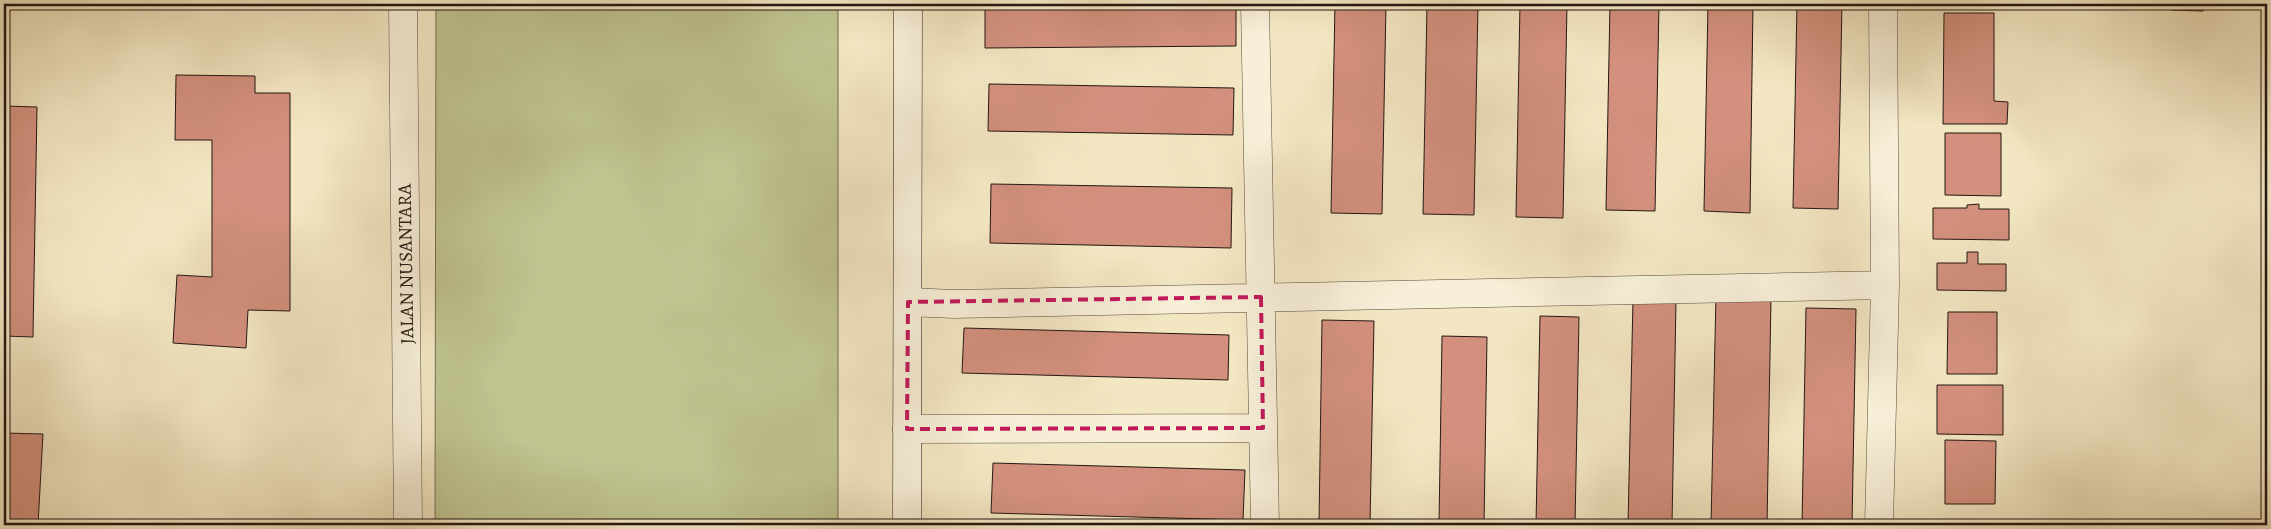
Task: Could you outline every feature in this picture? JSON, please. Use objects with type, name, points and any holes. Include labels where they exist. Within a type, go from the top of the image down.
[{"type":"street","name":"JALAN NUSANTARA","points":[[403,4],[408,525]]},
{"type":"street","points":[[907,525],[908,4]]},
{"type":"street","points":[[1255,4],[1265,525]]},
{"type":"street","points":[[1879,525],[1885,285],[1882,4]]},
{"type":"street","points":[[908,302],[964,303],[1885,285]]},
{"type":"street","points":[[907,429],[1263,428]]},
{"type":"highlighted area","points":[[1261,297],[1263,428],[907,429],[908,302]]},
{"type":"green space","points":[[436,4],[838,4],[838,525],[435,525]]},
{"type":"building","points":[[985,4],[1236,4],[1236,46],[985,48]]},
{"type":"building","points":[[1335,4],[1386,4],[1382,214],[1331,213]]},
{"type":"building","points":[[1427,4],[1478,4],[1474,215],[1423,214]]},
{"type":"building","points":[[1520,4],[1567,4],[1563,218],[1516,217]]},
{"type":"building","points":[[1610,4],[1659,4],[1655,211],[1606,210]]},
{"type":"building","points":[[1708,4],[1753,4],[1750,213],[1704,211]]},
{"type":"building","points":[[1797,4],[1842,4],[1838,209],[1793,208]]},
{"type":"building","points":[[2172,4],[2204,4],[2203,11],[2171,10]]},
{"type":"building","points":[[1944,13],[1994,13],[1994,101],[2008,102],[2007,124],[1943,124]]},
{"type":"building","points":[[176,75],[255,76],[255,93],[290,93],[290,311],[248,310],[246,348],[173,343],[177,275],[212,277],[212,140],[175,140]]},
{"type":"building","points":[[989,84],[1234,88],[1233,135],[988,131]]},
{"type":"building","points":[[4,106],[37,107],[33,337],[4,336]]},
{"type":"building","points":[[1945,133],[2001,133],[2001,196],[1945,195]]},
{"type":"building","points":[[991,184],[1232,188],[1231,248],[990,243]]},
{"type":"building","points":[[1979,204],[1979,209],[2009,209],[2009,240],[1933,239],[1933,208],[1967,208],[1967,205]]},
{"type":"building","points":[[1967,252],[1978,252],[1978,264],[2006,264],[2006,291],[1937,290],[1937,263],[1967,263]]},
{"type":"building","points":[[1716,295],[1771,297],[1767,525],[1711,525]]},
{"type":"building","points":[[1633,300],[1676,301],[1672,525],[1628,525]]},
{"type":"building","points":[[1806,308],[1856,309],[1852,525],[1802,525]]},
{"type":"building","points":[[1948,312],[1997,312],[1997,374],[1947,374]]},
{"type":"building","points":[[1540,316],[1579,317],[1575,525],[1536,525]]},
{"type":"building","points":[[1322,320],[1374,321],[1370,525],[1319,525]]},
{"type":"building","points":[[964,328],[1229,335],[1228,380],[962,373]]},
{"type":"building","points":[[1442,336],[1487,337],[1484,525],[1439,525]]},
{"type":"building","points":[[1937,385],[2003,385],[2003,435],[1937,434]]},
{"type":"building","points":[[4,433],[43,434],[38,525],[4,525]]},
{"type":"building","points":[[1945,440],[1996,441],[1995,504],[1945,504]]},
{"type":"building","points":[[993,463],[1245,470],[1243,520],[991,513]]}]
